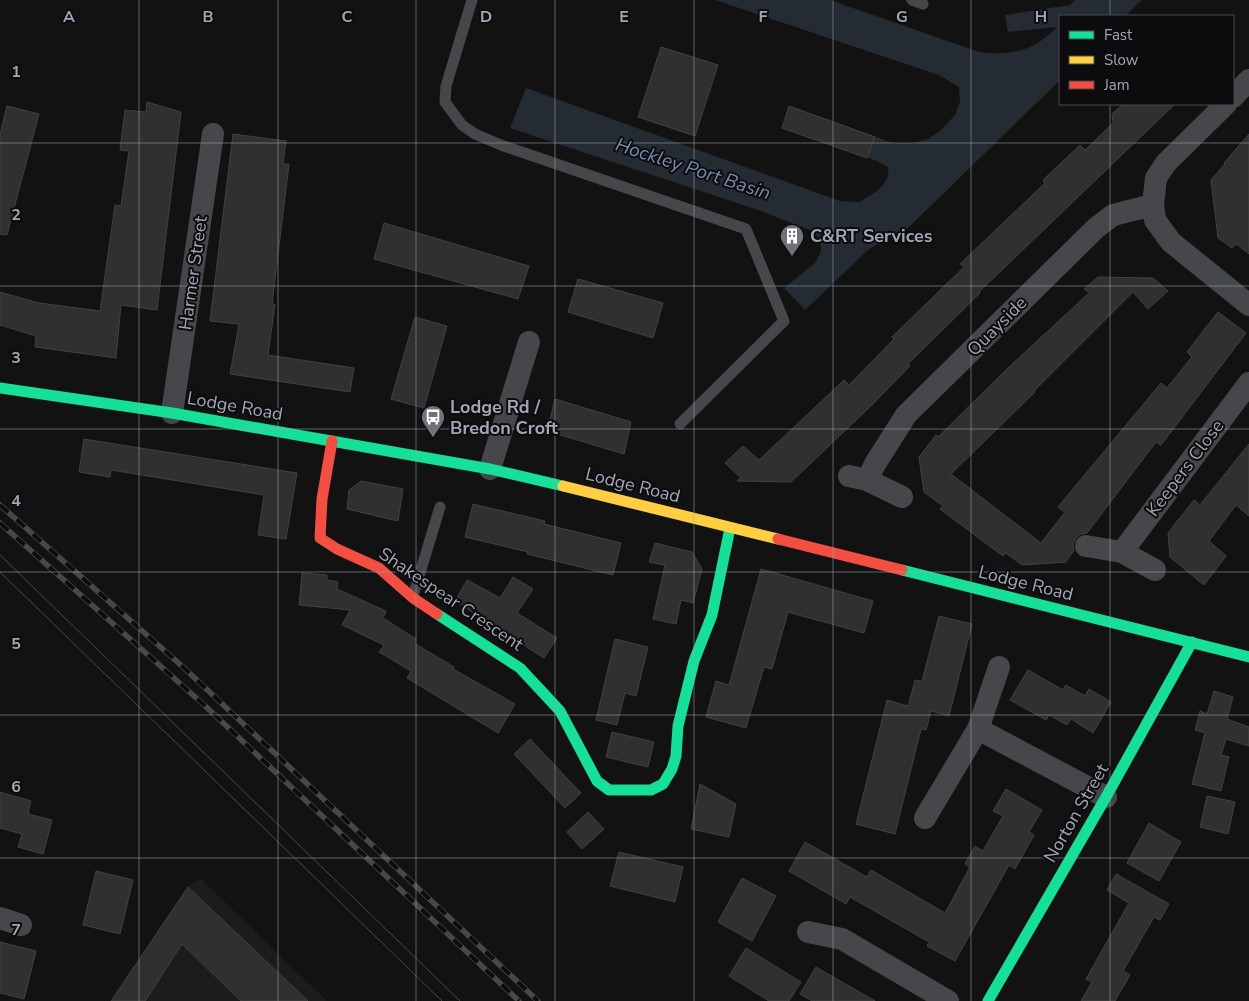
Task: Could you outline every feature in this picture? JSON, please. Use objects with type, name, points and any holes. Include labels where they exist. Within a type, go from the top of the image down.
[{"type":"street","points":[[1234,96],[1249,80]]},
{"type":"street","points":[[1225,105],[1166,163],[1156,178],[1153,205],[1155,220],[1171,242],[1249,305]]},
{"type":"street","name":"Harmer Street","points":[[172,413],[213,134]]},
{"type":"street","name":"Quayside","points":[[902,497],[858,478],[874,464],[906,416],[1096,228],[1113,215],[1153,205]]},
{"type":"street","points":[[490,469],[529,342]]},
{"type":"street","name":"Keepers Close","points":[[1122,552],[1249,383]]},
{"type":"street","name":"Lodge Road","points":[[0,388],[172,413],[490,469],[637,503],[730,528],[1192,642],[1249,658]]},
{"type":"street","name":"Shakespear Crescent","points":[[332,441],[322,499],[320,538],[337,549],[379,568],[413,598],[520,668],[560,711],[597,781],[610,790],[651,790],[663,784],[672,768],[676,756],[678,726],[694,661],[712,615],[730,528]]},
{"type":"street","points":[[1086,546],[1122,552],[1155,570]]},
{"type":"street","name":"Norton Street","points":[[988,1001],[1106,797],[1192,642]]},
{"type":"street","points":[[925,818],[978,729],[999,668]]},
{"type":"street","points":[[978,729],[1106,797]]},
{"type":"street","points":[[808,932],[842,939],[948,1001]]},
{"type":"lane","points":[[472,0],[446,86],[445,102],[462,125],[475,134],[501,145],[746,230],[784,321],[680,424]]},
{"type":"lane","points":[[912,0],[923,4]]},
{"type":"lane","points":[[413,598],[440,507]]},
{"type":"shaded area","points":[[200,878],[327,1001],[119,1001],[188,887]]},
{"type":"water","name":"Hockley Port Basin","points":[[715,0],[830,0],[979,52],[1001,53],[1031,47],[1040,42],[1057,27],[1008,32],[1005,15],[1070,5],[1075,0],[1142,0],[1126,15],[1059,15],[1059,81],[909,227],[869,249],[805,310],[784,288],[815,263],[821,251],[820,239],[812,231],[758,210],[510,128],[526,88],[840,201],[859,202],[884,184],[887,179],[888,167],[877,161],[782,128],[789,106],[893,143],[913,143],[926,140],[940,131],[955,115],[960,102],[959,87],[939,75]]},
{"type":"building","points":[[661,47],[718,65],[695,136],[638,117]]},
{"type":"building","points":[[147,102],[181,112],[157,310],[121,305],[116,358],[35,347],[36,336],[0,325],[0,292],[39,303],[100,311],[115,205],[121,206],[129,151],[120,150],[125,110],[146,112]]},
{"type":"building","points":[[1122,105],[1174,105],[979,292],[908,364],[910,366],[870,407],[791,482],[737,481],[741,478],[725,463],[743,446],[759,460],[844,380],[849,385],[894,339],[892,337],[964,267],[960,264],[1045,183],[1043,180],[1080,145],[1085,150],[1113,123],[1112,114]]},
{"type":"building","points":[[7,106],[39,114],[7,235],[0,234],[0,134]]},
{"type":"building","points":[[789,106],[875,137],[867,158],[782,128]]},
{"type":"building","points":[[233,134],[286,141],[283,164],[289,164],[272,304],[275,304],[268,355],[354,368],[350,392],[230,374],[239,324],[210,321]]},
{"type":"building","points":[[1249,134],[1249,254],[1236,244],[1232,248],[1218,238],[1211,180]]},
{"type":"building","points":[[384,223],[529,266],[518,299],[374,259]]},
{"type":"building","points":[[1098,277],[1153,278],[1168,291],[1148,309],[1133,292],[951,474],[1041,543],[1065,512],[1058,507],[1161,383],[1167,388],[1192,357],[1187,352],[1218,312],[1246,333],[1161,445],[1156,442],[1087,533],[1081,534],[1076,538],[1073,544],[1074,550],[1066,562],[1022,565],[1006,553],[1003,556],[940,509],[943,506],[924,492],[919,457],[936,435],[938,437],[1009,367],[1089,293],[1084,289]]},
{"type":"building","points":[[578,279],[663,303],[653,338],[568,312]]},
{"type":"building","points":[[415,317],[447,326],[424,408],[391,399]]},
{"type":"building","points":[[555,399],[631,422],[624,454],[547,431]]},
{"type":"building","points":[[84,439],[297,473],[286,539],[258,535],[264,495],[111,470],[110,477],[79,472]]},
{"type":"building","points":[[1249,444],[1249,516],[1236,505],[1209,541],[1226,556],[1204,585],[1170,557],[1168,533],[1194,500],[1200,505]]},
{"type":"building","points":[[361,481],[403,489],[398,521],[347,509],[349,490]]},
{"type":"building","points":[[473,504],[545,521],[544,524],[621,543],[613,575],[465,537]]},
{"type":"building","points":[[655,543],[692,552],[702,569],[693,603],[681,600],[676,624],[653,619],[665,565],[649,562]]},
{"type":"building","points":[[761,569],[873,601],[864,633],[788,612],[772,669],[764,667],[746,728],[706,717],[716,681],[729,685]]},
{"type":"building","points":[[302,573],[327,575],[327,580],[338,582],[337,589],[386,611],[383,618],[416,639],[414,643],[454,667],[453,669],[515,704],[498,733],[407,678],[411,671],[379,652],[384,645],[342,625],[350,610],[299,605]]},
{"type":"building","points":[[513,577],[533,589],[517,613],[557,638],[544,658],[455,601],[467,580],[500,598]]},
{"type":"building","points":[[939,616],[972,624],[949,716],[931,711],[926,730],[921,729],[895,834],[856,824],[887,700],[908,706],[915,680],[922,681]]},
{"type":"building","points":[[615,639],[648,647],[636,696],[625,693],[617,725],[596,720]]},
{"type":"building","points":[[1028,670],[1063,690],[1066,685],[1085,696],[1089,689],[1111,702],[1093,733],[1071,719],[1067,725],[1049,715],[1046,720],[1010,700]]},
{"type":"building","points":[[1214,691],[1233,697],[1227,719],[1249,727],[1249,746],[1226,739],[1221,755],[1229,757],[1221,791],[1192,784],[1205,733],[1195,730],[1200,711],[1207,714]]},
{"type":"building","points":[[612,732],[654,742],[648,767],[606,757]]},
{"type":"building","points":[[530,739],[581,793],[565,808],[514,754]]},
{"type":"building","points":[[700,784],[736,804],[729,837],[691,829]]},
{"type":"building","points":[[1006,789],[1042,810],[1029,832],[1034,835],[1015,869],[1009,865],[955,961],[927,946],[929,942],[850,897],[846,904],[789,871],[805,842],[867,877],[871,870],[945,913],[970,867],[965,864],[975,846],[983,851],[1003,816],[993,811]]},
{"type":"building","points":[[0,792],[31,801],[28,814],[52,820],[43,854],[18,847],[22,834],[0,828]]},
{"type":"building","points":[[1207,796],[1235,802],[1228,834],[1200,827]]},
{"type":"building","points":[[588,812],[604,829],[582,849],[567,832]]},
{"type":"building","points":[[1149,823],[1181,842],[1159,881],[1127,863]]},
{"type":"building","points":[[619,852],[683,867],[675,902],[610,886]]},
{"type":"building","points":[[96,871],[133,880],[120,934],[83,925]]},
{"type":"building","points":[[1116,874],[1169,904],[1160,920],[1154,917],[1123,971],[1130,975],[1115,1001],[1081,1001],[1092,982],[1086,979],[1129,903],[1107,890]]},
{"type":"building","points":[[742,878],[776,896],[752,941],[718,922]]},
{"type":"building","points":[[188,887],[308,1001],[241,1001],[182,944],[145,1001],[111,1001]]},
{"type":"building","points":[[0,942],[36,951],[24,999],[0,993]]},
{"type":"building","points":[[746,948],[801,982],[789,1001],[769,1001],[729,976]]},
{"type":"building","points":[[816,967],[875,1001],[812,1001],[800,994]]},
{"type":"tram line","points":[[0,555],[460,1001]]},
{"type":"tram line","points":[[0,572],[442,1001]]},
{"type":"railway","points":[[0,505],[183,667],[538,1001]]},
{"type":"railway","points":[[0,523],[203,704],[519,1001]]},
{"type":"traffic: fast","points":[[0,388],[172,413],[490,469],[563,486]]},
{"type":"traffic: fast","points":[[437,614],[520,668],[560,711],[597,781],[609,790],[651,790],[663,784],[672,769],[676,756],[678,726],[694,661],[712,615],[730,528]]},
{"type":"traffic: fast","points":[[902,570],[1249,657]]},
{"type":"traffic: fast","points":[[988,1001],[1106,797],[1192,642]]},
{"type":"traffic: slow","points":[[563,486],[778,539]]},
{"type":"traffic: jam","points":[[332,441],[322,499],[320,538],[337,549],[379,568],[413,598],[437,614]]},
{"type":"traffic: jam","points":[[778,539],[902,570]]},
{"type":"place","name":"C&RT Services","points":[[792,257]]},
{"type":"place","name":"Lodge Rd / Bredon Croft","points":[[433,438]]}]
